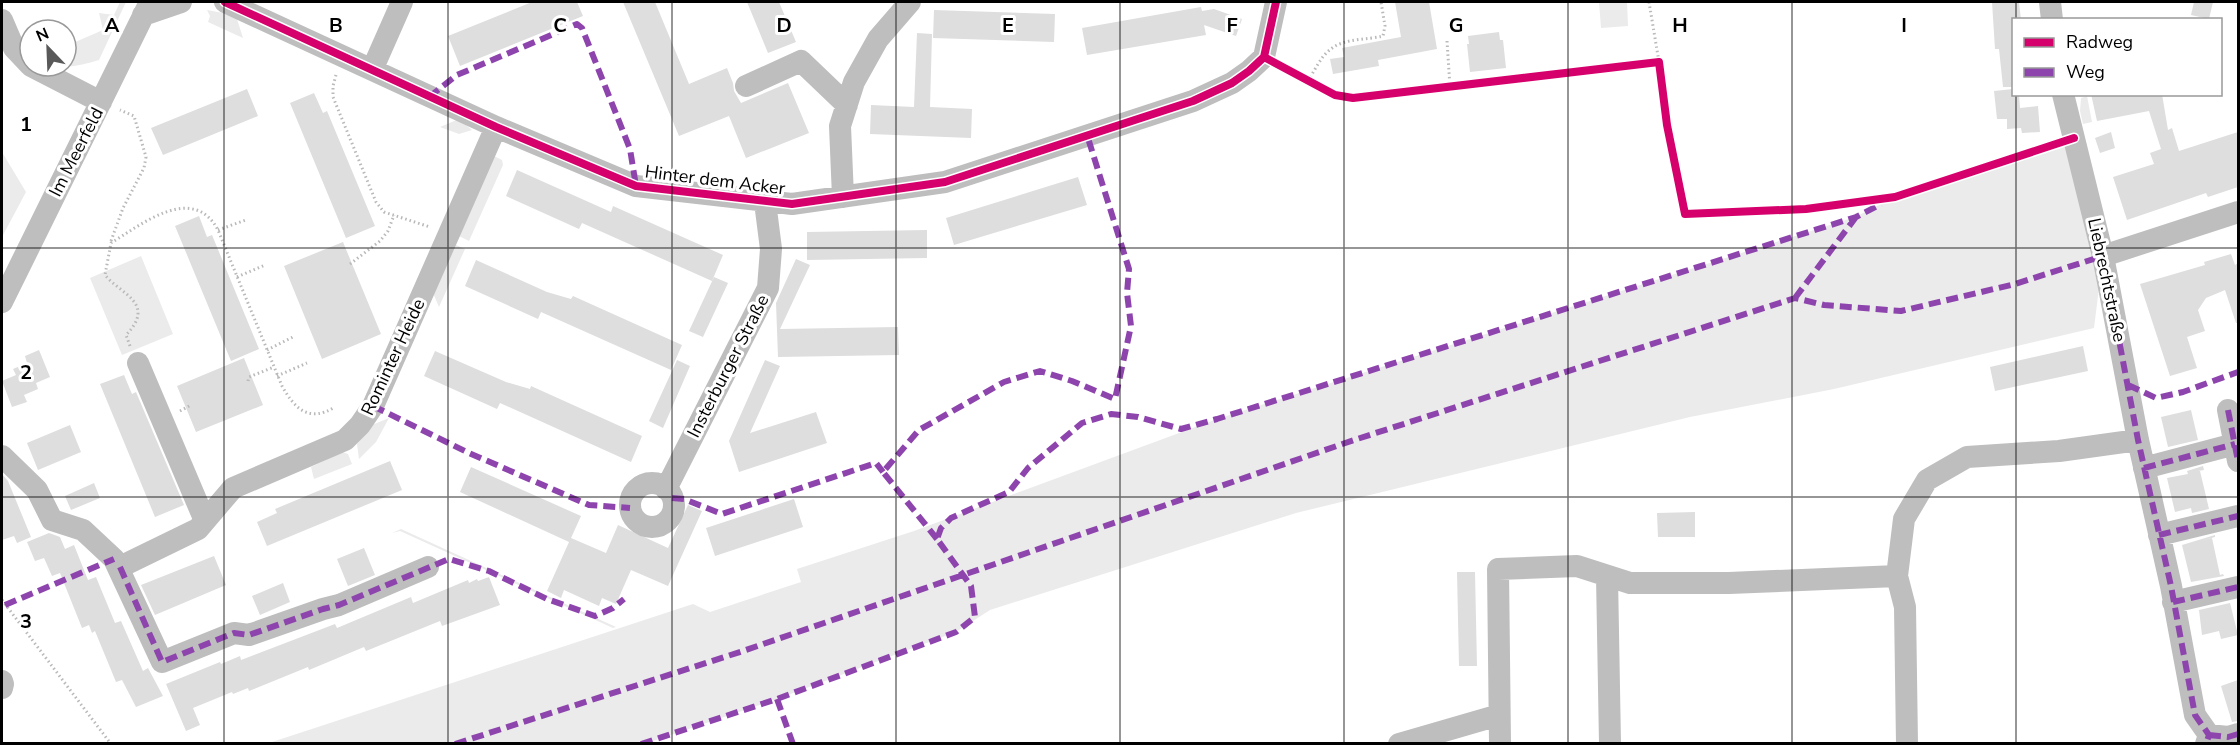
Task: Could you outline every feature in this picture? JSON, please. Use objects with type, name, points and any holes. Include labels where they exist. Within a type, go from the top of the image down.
[{"type":"street","points":[[146,8],[181,2]]},
{"type":"street","name":"Hinter dem Acker","points":[[225,2],[496,127],[636,186],[792,204],[945,182],[1193,101],[1232,83],[1264,57],[1276,2]]},
{"type":"street","points":[[372,70],[402,2]]},
{"type":"street","points":[[843,197],[840,126],[854,82],[878,39],[910,2]]},
{"type":"street","points":[[2050,2],[2052,18]]},
{"type":"street","name":"Im Meerfeld","points":[[2,302],[146,8]]},
{"type":"street","points":[[2,20],[18,52]]},
{"type":"street","points":[[746,86],[801,61],[847,105]]},
{"type":"street","points":[[54,78],[101,102]]},
{"type":"street","name":"Liebrechtstraße","points":[[2063,96],[2103,256],[2138,440],[2195,715],[2208,739]]},
{"type":"street","name":"Rominter Heide","points":[[120,567],[198,529],[233,488],[345,440],[360,425],[373,406],[496,127]]},
{"type":"street","name":"Insterburger Straße","points":[[666,489],[768,288],[771,249],[765,202]]},
{"type":"street","points":[[2103,256],[2238,212]]},
{"type":"street","points":[[138,363],[205,521]]},
{"type":"street","points":[[2144,468],[2236,453],[2228,410]]},
{"type":"street","points":[[1907,744],[1905,607],[1897,576],[1904,519],[1927,480],[1967,457],[2059,451],[2138,440]]},
{"type":"street","points":[[2,456],[37,490],[52,520],[83,530],[114,559],[120,567],[162,662],[234,633],[249,635],[339,605],[428,567]]},
{"type":"street","points":[[2159,535],[2238,516]]},
{"type":"street","points":[[1500,744],[1498,569],[1577,566],[1630,583],[1729,583],[1897,576]]},
{"type":"street","points":[[1607,576],[1610,744]]},
{"type":"street","points":[[2173,602],[2238,587]]},
{"type":"street","points":[[2,681],[2,688]]},
{"type":"street","points":[[1399,744],[1500,715]]},
{"type":"street","points":[[2208,739],[2238,734]]},
{"type":"path","points":[[1308,81],[1331,48],[1383,36],[1385,26],[1381,2]]},
{"type":"path","points":[[1649,2],[1659,62]]},
{"type":"path","points":[[1447,41],[1450,87]]},
{"type":"path","points":[[344,57],[333,86],[333,97],[376,202],[384,212],[449,234]]},
{"type":"path","points":[[125,113],[134,116],[146,157],[144,168],[123,208],[111,243],[105,275],[135,304],[137,311],[135,322],[126,335],[138,363]]},
{"type":"path","points":[[111,243],[173,209],[184,207],[207,214],[218,230],[277,376],[289,399],[299,409],[313,414],[324,414],[334,407]]},
{"type":"path","points":[[350,264],[380,241],[388,231],[394,215]]},
{"type":"path","points":[[218,230],[246,220]]},
{"type":"path","points":[[237,277],[265,265]]},
{"type":"path","points":[[267,350],[295,336]]},
{"type":"path","points":[[277,376],[307,363]]},
{"type":"path","points":[[248,381],[249,377],[274,367]]},
{"type":"path","points":[[2,600],[111,744]]},
{"type":"shaded area","points":[[120,2],[126,2],[99,60],[78,65],[78,41],[103,30],[99,13],[114,15]]},
{"type":"shaded area","points":[[1599,2],[1627,2],[1628,26],[1601,28]]},
{"type":"shaded area","points":[[207,10],[237,19],[243,38],[208,22],[210,16]]},
{"type":"shaded area","points":[[2087,96],[2092,122],[2083,124],[2080,111],[2081,98]]},
{"type":"shaded area","points":[[459,119],[472,130],[459,134],[440,127]]},
{"type":"shaded area","points":[[2074,138],[2103,256],[2094,328],[1834,389],[1690,417],[1296,513],[990,610],[956,632],[777,699],[647,743],[266,744],[693,604],[710,612],[801,582],[797,569],[914,531],[1217,419],[1855,217],[1895,197]]},
{"type":"shaded area","points":[[2,152],[26,192],[2,237]]},
{"type":"shaded area","points":[[494,156],[502,160],[503,165],[469,241],[459,236]]},
{"type":"shaded area","points":[[456,245],[465,249],[439,307],[433,293]]},
{"type":"shaded area","points":[[141,256],[173,334],[122,355],[90,278]]},
{"type":"shaded area","points":[[389,418],[376,442],[359,459],[357,444],[372,425]]},
{"type":"shaded area","points":[[342,452],[348,454],[352,464],[314,479],[311,467]]},
{"type":"shaded area","points":[[401,529],[616,627],[613,628],[400,531],[392,533]]},
{"type":"building","points":[[532,2],[577,2],[583,16],[460,66],[448,36]]},
{"type":"building","points":[[623,2],[655,2],[689,84],[727,68],[734,91],[741,103],[788,83],[809,133],[746,158],[729,116],[679,136]]},
{"type":"building","points":[[747,2],[779,2],[796,42],[768,53]]},
{"type":"building","points":[[1395,2],[1429,2],[1437,49],[1378,60],[1379,66],[1333,74],[1330,59],[1344,57],[1342,48],[1401,37]]},
{"type":"building","points":[[1992,2],[2019,2],[2021,18],[2012,18],[2012,87],[2003,87],[1999,49],[1995,49]]},
{"type":"building","points":[[2194,2],[2213,2],[2209,18],[2191,15]]},
{"type":"building","points":[[1201,7],[1202,11],[1214,9],[1242,19],[1236,36],[1204,25],[1206,35],[1087,55],[1082,28]]},
{"type":"building","points":[[934,10],[1055,14],[1054,42],[933,38]]},
{"type":"building","points":[[1499,32],[1500,40],[1503,40],[1506,68],[1470,72],[1468,36]]},
{"type":"building","points":[[917,33],[932,34],[930,107],[972,109],[971,138],[870,134],[871,105],[914,107]]},
{"type":"building","points":[[247,89],[258,116],[163,155],[151,128]]},
{"type":"building","points":[[2012,89],[2012,96],[2019,96],[2020,108],[2038,106],[2040,132],[2022,133],[2021,128],[2007,129],[2007,119],[1997,119],[1994,91]]},
{"type":"building","points":[[314,93],[323,113],[327,111],[375,226],[346,238],[290,103]]},
{"type":"building","points":[[2091,96],[2162,96],[2168,130],[2172,128],[2179,151],[2238,132],[2238,187],[2208,197],[2206,193],[2127,220],[2113,177],[2154,164],[2150,153],[2161,149],[2149,111],[2097,121]]},
{"type":"building","points":[[2111,132],[2115,148],[2100,153],[2095,138]]},
{"type":"building","points":[[517,170],[611,212],[613,206],[723,255],[712,281],[582,223],[579,229],[506,196]]},
{"type":"building","points":[[1078,177],[1087,205],[954,245],[946,218]]},
{"type":"building","points":[[199,216],[207,237],[212,235],[259,349],[231,361],[175,226]]},
{"type":"building","points":[[927,230],[927,258],[807,260],[807,232]]},
{"type":"building","points":[[343,242],[381,334],[322,359],[284,266]]},
{"type":"building","points":[[2231,254],[2235,265],[2238,263],[2238,323],[2236,323],[2225,290],[2206,298],[2198,310],[2205,331],[2187,337],[2197,368],[2170,376],[2140,284],[2205,265],[2204,262]]},
{"type":"building","points":[[796,259],[810,265],[780,329],[898,327],[899,355],[778,357],[776,303]]},
{"type":"building","points":[[476,260],[547,292],[571,299],[573,296],[682,345],[671,370],[541,312],[538,319],[465,286]]},
{"type":"building","points":[[714,277],[728,283],[703,337],[689,331]]},
{"type":"building","points":[[2083,346],[2088,371],[1995,391],[1990,367]]},
{"type":"building","points":[[39,350],[50,377],[36,383],[38,389],[24,395],[27,402],[12,407],[2,381],[16,375],[13,369],[27,363],[25,356]]},
{"type":"building","points":[[435,351],[506,382],[530,389],[531,386],[642,436],[631,462],[500,403],[497,409],[424,376]]},
{"type":"building","points":[[244,358],[263,405],[196,432],[177,386]]},
{"type":"building","points":[[677,360],[690,366],[663,428],[649,421]]},
{"type":"building","points":[[765,360],[780,366],[750,433],[816,412],[827,443],[739,472],[729,441]]},
{"type":"building","points":[[124,375],[132,394],[136,392],[184,505],[155,517],[100,384]]},
{"type":"building","points":[[2191,410],[2198,440],[2168,447],[2161,417]]},
{"type":"building","points":[[70,425],[81,452],[38,470],[27,443]]},
{"type":"building","points":[[390,461],[402,490],[267,546],[257,522],[277,513],[275,509]]},
{"type":"building","points":[[2203,466],[2204,470],[2198,471],[2200,471],[2209,509],[2192,513],[2191,508],[2175,512],[2167,478],[2188,474],[2187,471]]},
{"type":"building","points":[[471,467],[581,516],[571,538],[606,553],[618,525],[668,548],[688,505],[702,511],[668,586],[631,570],[616,604],[602,598],[599,606],[564,590],[561,598],[547,591],[569,542],[460,492]]},
{"type":"building","points":[[2,474],[8,481],[31,537],[17,543],[14,536],[2,540]]},
{"type":"building","points":[[94,483],[100,498],[71,510],[65,496]]},
{"type":"building","points":[[794,499],[803,527],[715,556],[706,528]]},
{"type":"building","points":[[1695,512],[1695,537],[1658,537],[1657,513]]},
{"type":"building","points":[[49,533],[60,537],[65,549],[74,545],[88,580],[96,577],[115,623],[121,621],[143,671],[148,668],[163,696],[136,707],[122,680],[116,682],[95,631],[92,633],[89,625],[82,628],[60,573],[52,576],[44,558],[35,561],[27,542]]},
{"type":"building","points":[[2215,535],[2215,537],[2200,541],[2212,538],[2220,575],[2224,576],[2191,582],[2182,545]]},
{"type":"building","points":[[364,548],[375,575],[348,586],[337,559]]},
{"type":"building","points":[[214,556],[226,585],[155,615],[141,585]]},
{"type":"building","points":[[1457,572],[1475,572],[1477,666],[1459,666]]},
{"type":"building","points":[[489,577],[500,605],[442,626],[440,621],[366,651],[364,647],[309,670],[308,667],[249,691],[248,688],[233,694],[232,692],[193,708],[200,725],[186,731],[166,684],[220,662],[221,664],[240,656],[241,660],[335,624],[337,628],[411,597],[413,603],[468,580],[469,583]]},
{"type":"building","points":[[283,583],[290,602],[260,615],[252,596]]},
{"type":"building","points":[[2230,603],[2238,635],[2221,639],[2219,631],[2202,635],[2199,610]]},
{"type":"building","points":[[2238,680],[2238,721],[2232,722],[2221,686]]},
{"type":"marked path","points":[[429,97],[457,75],[577,24],[582,28],[630,149],[636,186]]},
{"type":"marked path","points":[[937,539],[883,472],[919,430],[1004,382],[1040,371],[1072,381],[1115,399],[1131,326],[1127,293],[1129,269],[1087,135]]},
{"type":"marked path","points":[[641,744],[777,699],[956,632],[975,617],[971,586],[937,539],[941,528],[951,518],[1009,492],[1028,468],[1082,423],[1111,414],[1138,417],[1181,429],[1856,217],[1881,204]]},
{"type":"marked path","points":[[1795,298],[1856,217]]},
{"type":"marked path","points":[[455,744],[743,651],[1354,440],[1795,298],[1824,305],[1901,311],[2015,284],[2103,256],[2138,440],[2171,586],[2195,715],[2209,735],[2206,744]]},
{"type":"marked path","points":[[2128,385],[2156,398],[2183,392],[2238,372]]},
{"type":"marked path","points":[[373,406],[469,453],[589,505],[630,508]]},
{"type":"marked path","points":[[2228,410],[2238,461]]},
{"type":"marked path","points":[[2144,468],[2235,444]]},
{"type":"marked path","points":[[672,498],[684,499],[722,514],[876,463],[883,472]]},
{"type":"marked path","points":[[2159,535],[2238,516]]},
{"type":"marked path","points":[[5,605],[114,559]]},
{"type":"marked path","points":[[120,567],[162,662],[234,633],[249,635],[339,605],[449,559],[489,571],[547,599],[595,616],[613,608],[624,599]]},
{"type":"marked path","points":[[2173,602],[2238,587]]},
{"type":"marked path","points":[[777,699],[793,744]]},
{"type":"marked path","points":[[2209,735],[2228,737],[2238,734]]},
{"type":"cycle path","points":[[225,2],[496,127],[636,186],[792,204],[945,182],[1193,101],[1232,83],[1264,57],[1276,2]]},
{"type":"cycle path","points":[[1264,57],[1335,95],[1353,98],[1659,62],[1667,125],[1685,214],[1806,209],[1895,197],[2074,138]]}]
